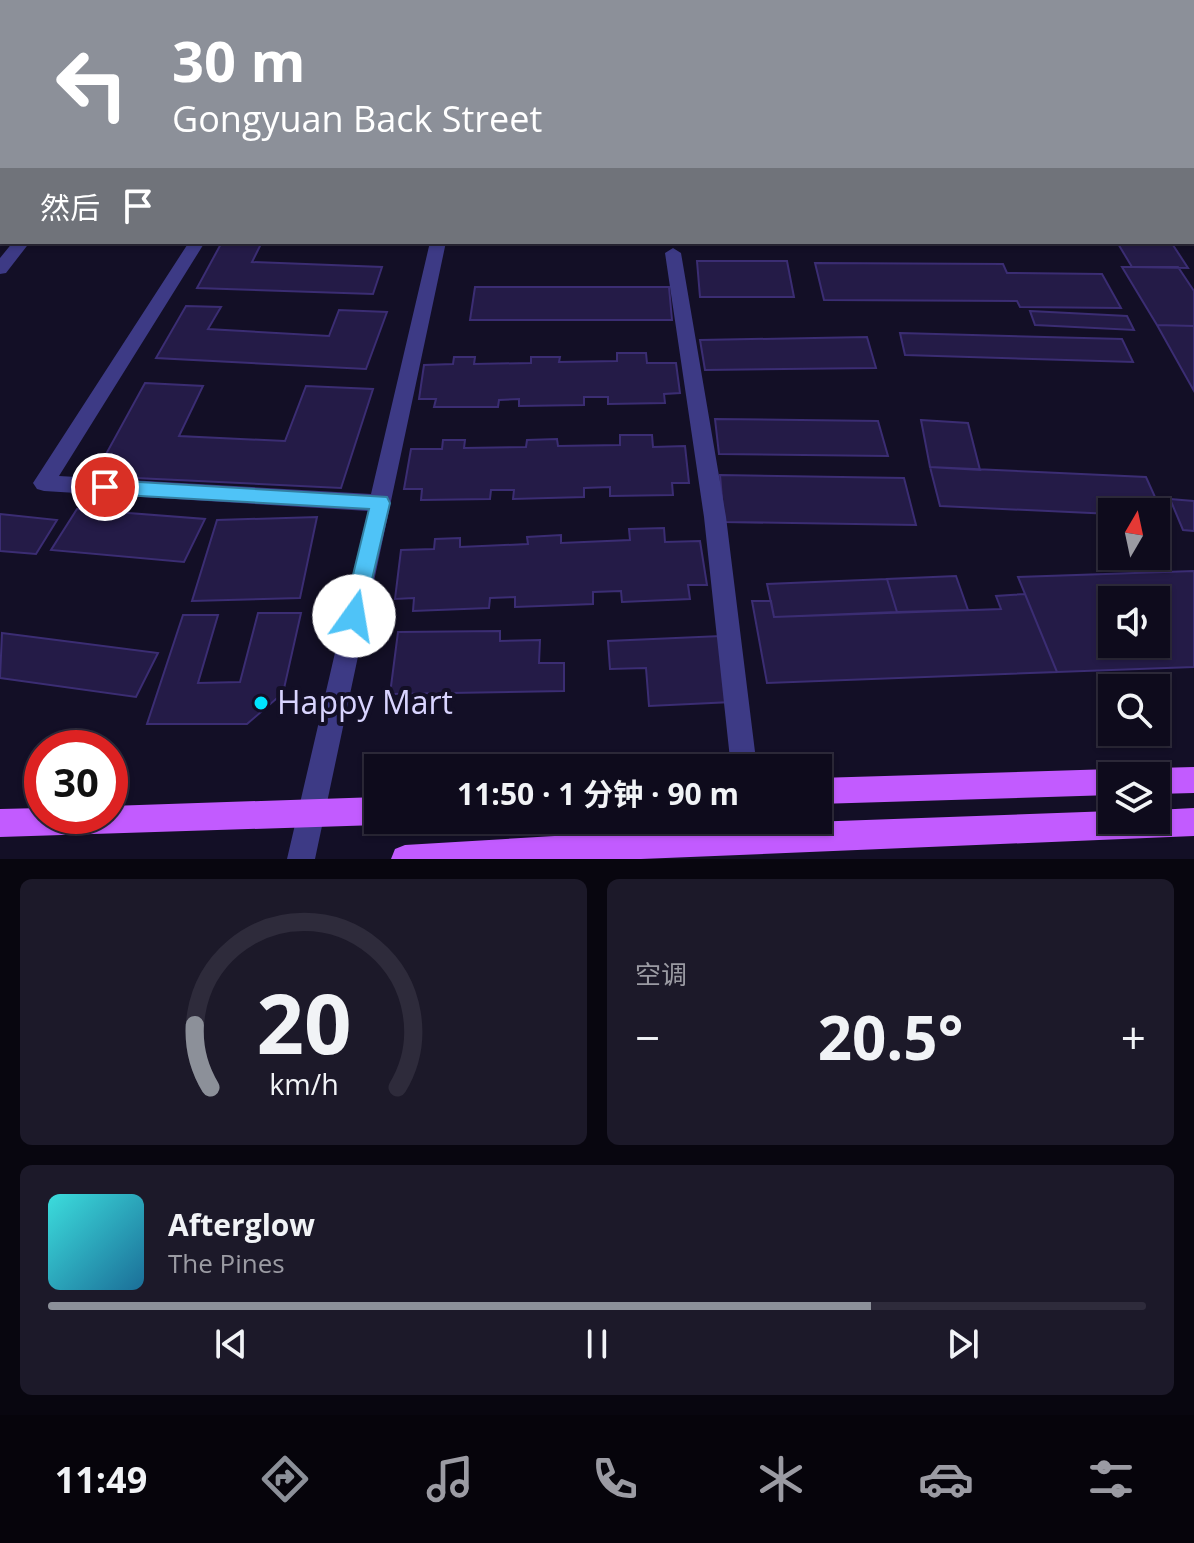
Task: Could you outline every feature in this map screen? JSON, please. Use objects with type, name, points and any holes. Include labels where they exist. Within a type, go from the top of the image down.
[{"type":"main road","points":[[1170,781],[1194,780]]},
{"type":"main road","points":[[832,791],[1098,782]]},
{"type":"main road","points":[[0,823],[364,812]]},
{"type":"main road","points":[[405,859],[757,838],[1194,822]]},
{"type":"street","points":[[0,269],[20,244]]},
{"type":"street","points":[[196,244],[44,483],[380,503]]},
{"type":"street","points":[[301,859],[438,244]]},
{"type":"street","points":[[673,253],[715,517],[742,754]]},
{"type":"building","points":[[221,244],[261,244],[252,262],[382,267],[373,294],[197,288]]},
{"type":"building","points":[[1118,244],[1172,244],[1188,268],[1132,267]]},
{"type":"building","points":[[697,261],[787,261],[794,297],[700,297]]},
{"type":"building","points":[[815,263],[1003,264],[1007,273],[1102,274],[1121,308],[1020,307],[1017,301],[824,300]]},
{"type":"building","points":[[1122,267],[1178,267],[1194,291],[1194,326],[1157,325]]},
{"type":"building","points":[[475,287],[669,287],[672,320],[470,320]]},
{"type":"building","points":[[186,306],[221,307],[208,329],[329,336],[339,310],[387,312],[366,369],[156,358]]},
{"type":"building","points":[[1030,311],[1127,316],[1134,330],[1035,325]]},
{"type":"building","points":[[1157,325],[1194,326],[1194,391]]},
{"type":"building","points":[[900,333],[1122,339],[1133,362],[905,355]]},
{"type":"building","points":[[867,337],[876,368],[705,370],[700,340]]},
{"type":"building","points":[[617,353],[646,353],[647,363],[676,363],[680,393],[664,394],[665,403],[608,404],[608,397],[584,397],[584,405],[519,406],[519,399],[499,400],[498,407],[434,407],[436,399],[419,399],[424,365],[453,364],[454,357],[475,357],[474,364],[531,363],[531,357],[560,357],[559,362],[617,361]]},
{"type":"building","points":[[145,383],[203,386],[179,436],[285,441],[306,386],[373,389],[341,488],[94,476]]},
{"type":"building","points":[[715,419],[878,421],[888,456],[719,454]]},
{"type":"building","points":[[921,420],[968,423],[980,470],[930,467]]},
{"type":"building","points":[[620,435],[652,435],[653,447],[685,446],[689,483],[672,483],[673,495],[610,496],[610,487],[584,488],[584,497],[513,499],[514,490],[491,490],[490,499],[421,500],[422,489],[404,489],[411,449],[442,449],[443,440],[465,440],[464,448],[526,447],[527,440],[557,439],[558,446],[620,445]]},
{"type":"building","points":[[930,467],[1146,477],[1155,498],[1098,498],[1098,513],[940,506]]},
{"type":"building","points":[[720,475],[904,478],[916,525],[724,522]]},
{"type":"building","points":[[1170,499],[1194,501],[1194,531],[1183,530]]},
{"type":"building","points":[[77,509],[205,519],[184,562],[51,550]]},
{"type":"building","points":[[0,514],[57,520],[36,554],[0,551]]},
{"type":"building","points":[[317,517],[300,598],[192,601],[217,520]]},
{"type":"building","points":[[664,528],[665,542],[700,541],[707,585],[688,585],[690,599],[622,602],[621,591],[593,592],[593,604],[515,607],[515,597],[490,598],[489,608],[413,611],[414,598],[395,599],[401,550],[434,549],[435,539],[460,538],[460,547],[528,544],[527,537],[561,535],[561,543],[630,540],[629,529]]},
{"type":"building","points":[[1194,571],[1194,667],[1057,672],[1018,577]]},
{"type":"building","points":[[956,576],[968,610],[897,612],[887,579]]},
{"type":"building","points":[[887,579],[897,612],[774,617],[767,584]]},
{"type":"building","points":[[1025,594],[1057,672],[767,683],[752,601],[771,601],[774,617],[1001,609],[996,596]]},
{"type":"building","points":[[258,613],[301,613],[283,693],[247,724],[147,724],[183,615],[218,615],[198,683],[240,682]]},
{"type":"building","points":[[500,631],[500,641],[540,640],[539,663],[564,663],[564,691],[390,694],[398,632]]},
{"type":"building","points":[[2,633],[158,653],[136,697],[0,678]]},
{"type":"building","points":[[721,636],[732,702],[649,706],[646,668],[610,669],[608,641]]},
{"type":"place","name":"Happy Mart","points":[[261,703]]},
{"type":"route","points":[[105,487],[380,503],[354,616]]}]
